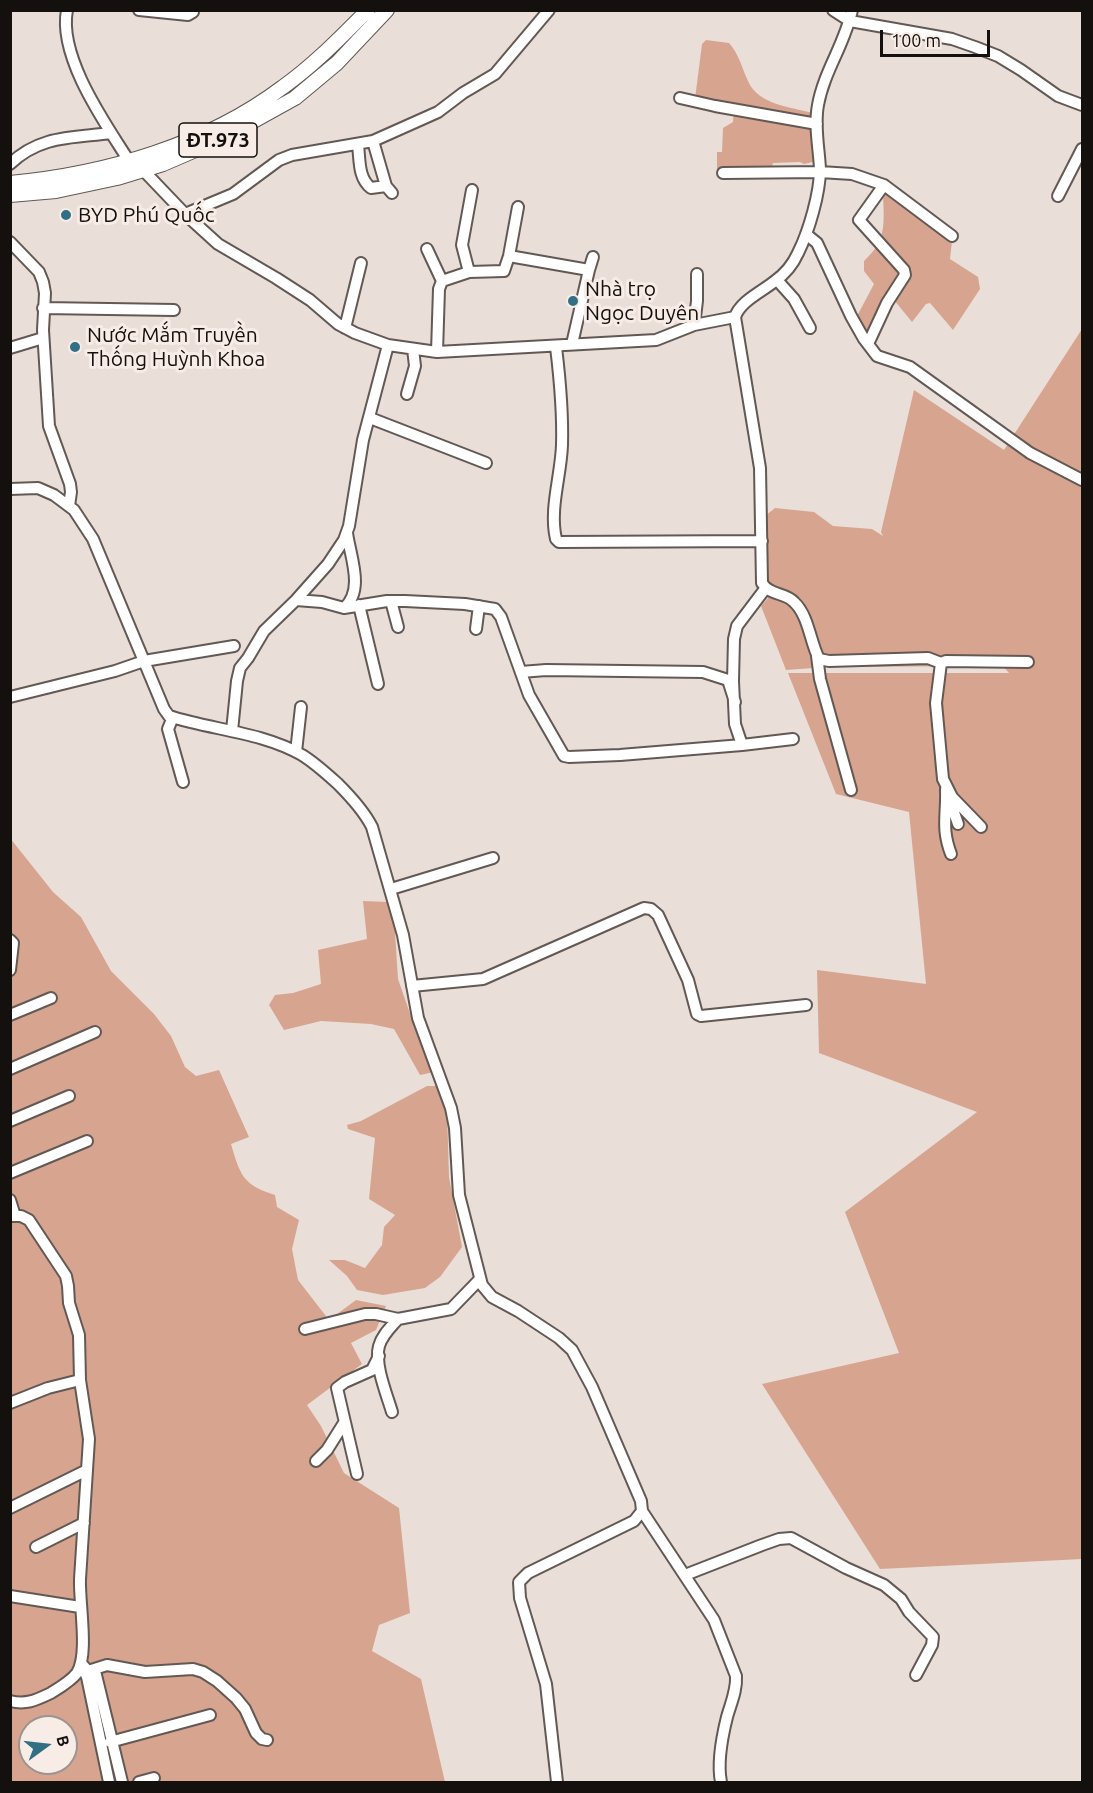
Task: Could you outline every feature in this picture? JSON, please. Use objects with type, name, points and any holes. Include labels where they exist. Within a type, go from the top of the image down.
[{"type":"main road","name":"ĐT.973","points":[[10,183],[135,168],[249,109],[284,87],[368,10]]},
{"type":"main road","name":"ĐT.973","points":[[10,195],[56,191],[135,168],[221,139],[295,98],[337,63],[387,10]]},
{"type":"street","points":[[67,10],[66,32],[86,86],[111,134],[135,168],[218,244],[285,283],[345,328],[387,345],[437,352],[656,340],[694,325],[735,317]]},
{"type":"street","points":[[139,10],[188,15],[193,12]]},
{"type":"street","points":[[185,214],[233,194],[279,160],[292,155],[373,141],[438,112],[463,93],[495,74],[549,10]]},
{"type":"street","points":[[833,10],[952,39],[975,47],[1013,65],[1058,96],[1083,105]]},
{"type":"street","points":[[851,16],[841,46],[823,81],[817,108],[820,172],[817,194],[806,234],[797,255],[787,270],[748,301],[735,317],[760,468],[762,583],[765,589],[793,600],[805,620],[817,656],[820,679],[851,790]]},
{"type":"street","points":[[680,98],[817,124]]},
{"type":"street","points":[[10,164],[27,150],[44,142],[111,134]]},
{"type":"street","points":[[358,145],[360,170],[366,184],[371,189],[389,190],[373,141]]},
{"type":"street","points":[[1058,196],[1083,149]]},
{"type":"street","points":[[723,172],[852,174],[884,185],[952,236]]},
{"type":"street","points":[[868,344],[887,303],[905,275],[904,270],[860,220],[884,185]]},
{"type":"street","points":[[469,272],[462,245],[472,190]]},
{"type":"street","points":[[442,281],[469,272],[502,272],[506,269],[518,207]]},
{"type":"street","points":[[806,234],[817,243],[847,307],[877,356],[910,367],[1030,453],[1083,480]]},
{"type":"street","points":[[10,242],[39,272],[45,293],[43,338],[50,426],[70,484],[69,506]]},
{"type":"street","points":[[427,249],[442,281],[439,289],[437,352]]},
{"type":"street","points":[[509,256],[545,256],[590,270]]},
{"type":"street","points":[[572,344],[593,257]]},
{"type":"street","points":[[345,328],[361,262]]},
{"type":"street","points":[[694,325],[697,274]]},
{"type":"street","points":[[777,280],[794,299],[810,328]]},
{"type":"street","points":[[43,308],[174,310]]},
{"type":"street","points":[[10,348],[43,338]]},
{"type":"street","points":[[232,731],[240,668],[264,632],[337,553],[347,532],[363,440],[387,345]]},
{"type":"street","points":[[556,347],[562,397],[562,437],[556,488],[556,539],[559,542],[762,541]]},
{"type":"street","points":[[407,394],[415,366],[413,349]]},
{"type":"street","points":[[370,417],[486,463]]},
{"type":"street","points":[[10,489],[38,488],[54,495],[74,510],[93,539],[164,709],[169,716],[232,731],[296,752],[323,770],[367,816],[404,935],[418,1018],[451,1108],[455,1128],[459,1195],[480,1279],[487,1293],[543,1327],[573,1350],[592,1387],[640,1501],[642,1511],[718,1627],[736,1685],[727,1719],[719,1766],[721,1782]]},
{"type":"street","points":[[344,608],[354,593],[353,568],[347,532]]},
{"type":"street","points":[[742,746],[735,724],[734,639],[737,626],[765,589]]},
{"type":"street","points":[[296,600],[322,602],[344,608],[391,601],[495,609],[534,706],[564,756],[620,755],[742,746],[794,739]]},
{"type":"street","points":[[391,601],[398,627]]},
{"type":"street","points":[[359,605],[378,684]]},
{"type":"street","points":[[476,629],[479,606]]},
{"type":"street","points":[[10,697],[144,661],[234,646]]},
{"type":"street","points":[[817,656],[819,660],[829,662],[928,658],[941,663],[946,661],[1028,662]]},
{"type":"street","points":[[941,663],[936,703],[941,766],[958,824]]},
{"type":"street","points":[[521,672],[546,670],[703,672],[728,680],[735,702]]},
{"type":"street","points":[[296,752],[301,706]]},
{"type":"street","points":[[173,717],[168,729],[183,782]]},
{"type":"street","points":[[946,789],[981,827]]},
{"type":"street","points":[[946,789],[947,807],[943,827],[951,854]]},
{"type":"street","points":[[391,889],[493,858]]},
{"type":"street","points":[[412,986],[483,979],[644,908],[651,909],[658,915],[688,980],[697,1014],[701,1016],[806,1005]]},
{"type":"street","points":[[10,940],[13,944],[10,970]]},
{"type":"street","points":[[12,1010],[51,998]]},
{"type":"street","points":[[10,1069],[95,1032]]},
{"type":"street","points":[[10,1121],[69,1096]]},
{"type":"street","points":[[10,1173],[87,1141]]},
{"type":"street","points":[[10,1200],[13,1216],[26,1218],[33,1224],[66,1276],[69,1286],[69,1303],[80,1335],[80,1380],[89,1439],[80,1607],[84,1667],[109,1782]]},
{"type":"street","points":[[305,1329],[365,1314],[398,1319],[451,1309],[480,1279]]},
{"type":"street","points":[[392,1412],[380,1370],[379,1347],[388,1330],[398,1319]]},
{"type":"street","points":[[357,1474],[337,1388],[372,1370],[379,1356]]},
{"type":"street","points":[[10,1403],[48,1388],[80,1380]]},
{"type":"street","points":[[320,1461],[344,1423]]},
{"type":"street","points":[[10,1508],[87,1470]]},
{"type":"street","points":[[557,1782],[546,1684],[520,1598],[519,1582],[528,1573],[634,1521],[642,1511]]},
{"type":"street","points":[[36,1547],[84,1523]]},
{"type":"street","points":[[685,1575],[779,1539],[791,1538],[846,1568],[884,1585],[901,1599],[909,1612],[933,1637],[916,1675]]},
{"type":"street","points":[[10,1596],[80,1607]]},
{"type":"street","points":[[10,1701],[27,1703],[52,1692],[84,1667],[107,1665],[145,1672],[193,1669],[217,1681],[236,1698],[245,1709],[256,1732],[262,1739],[267,1740]]},
{"type":"street","points":[[84,1667],[95,1671],[110,1742],[122,1782]]},
{"type":"street","points":[[110,1742],[210,1715]]},
{"type":"street","points":[[139,1782],[154,1778]]},
{"type":"shaded area","points":[[706,40],[729,43],[738,56],[748,81],[759,95],[785,107],[813,113],[817,161],[804,164],[800,162],[773,163],[771,170],[717,170],[717,152],[722,152],[723,128],[733,122],[734,108],[695,99],[702,44]]},
{"type":"shaded area","points":[[889,192],[952,241],[950,259],[978,277],[980,289],[953,330],[930,303],[926,304],[912,322],[894,300],[888,300],[867,330],[862,330],[856,318],[874,284],[864,271],[864,261],[877,246],[880,238],[883,222],[883,194]]},
{"type":"shaded area","points":[[1082,329],[1082,1559],[880,1569],[762,1384],[899,1353],[845,1212],[977,1112],[819,1053],[817,970],[926,984],[909,812],[836,794],[788,673],[1009,673],[1001,664],[998,666],[827,667],[786,670],[761,606],[768,598],[765,582],[765,516],[775,508],[814,512],[833,526],[872,529],[883,536],[881,532],[914,390],[1004,450]]},
{"type":"shaded area","points":[[10,838],[53,892],[81,917],[111,971],[154,1014],[171,1036],[185,1067],[196,1076],[219,1070],[249,1137],[231,1144],[240,1171],[249,1183],[275,1195],[277,1207],[299,1220],[292,1249],[298,1280],[329,1320],[356,1300],[386,1306],[376,1330],[351,1343],[362,1364],[307,1405],[321,1426],[344,1473],[399,1508],[410,1613],[379,1625],[372,1651],[421,1679],[445,1782],[11,1782]]},
{"type":"shaded area","points":[[363,901],[389,902],[394,918],[398,979],[434,1072],[420,1075],[394,1029],[371,1024],[321,1021],[284,1030],[269,1005],[275,995],[293,993],[321,984],[318,950],[367,939]]},
{"type":"shaded area","points":[[427,1086],[437,1086],[447,1110],[449,1177],[462,1247],[440,1277],[425,1288],[383,1295],[357,1290],[347,1276],[329,1260],[345,1260],[365,1268],[382,1245],[384,1227],[395,1215],[369,1199],[375,1138],[348,1129],[347,1125],[361,1121]]},
{"type":"place","name":"BYD Phú Quốc","points":[[66,215]]},
{"type":"place","name":"Nhà trọ Ngọc Duyên","points":[[573,301]]},
{"type":"place","name":"Nước Mắm Truyền Thống Huỳnh Khoa","points":[[75,347]]}]
